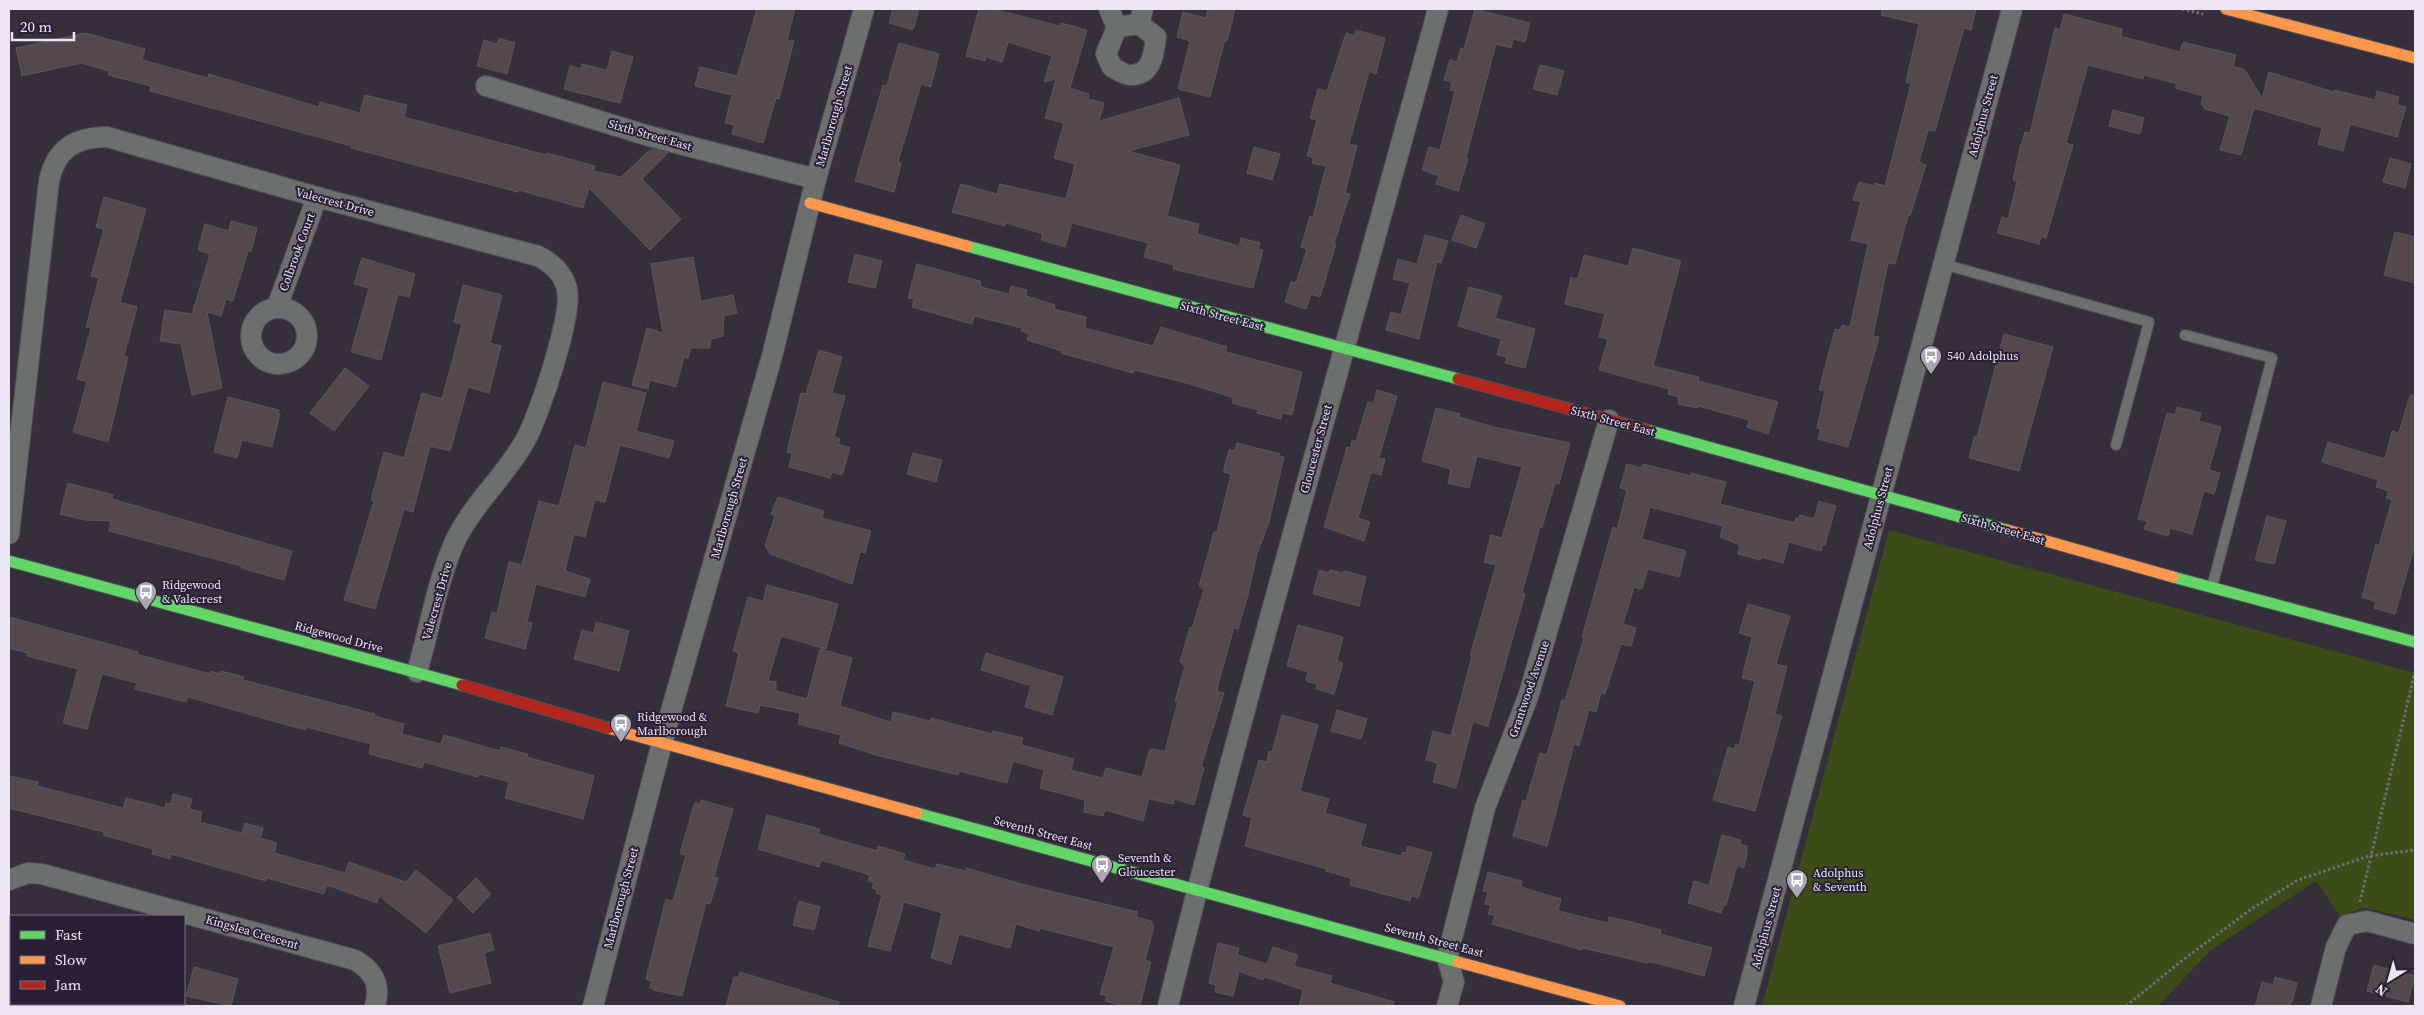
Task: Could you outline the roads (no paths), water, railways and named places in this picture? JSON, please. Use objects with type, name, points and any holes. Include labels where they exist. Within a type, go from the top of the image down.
[{"type":"street","name":"Marlborough Street","points":[[593,1006],[662,743],[772,356],[816,179],[864,9]]},
{"type":"street","name":"Gloucester Street","points":[[1168,1006],[1197,889],[1343,349],[1438,9]]},
{"type":"street","name":"Adolphus Street","points":[[1744,1006],[2012,9]]},
{"type":"street","points":[[2226,9],[2415,58]]},
{"type":"street","points":[[1141,16],[1156,37],[1153,61],[1142,72],[1130,76],[1112,68],[1106,54],[1113,18],[1141,16]]},
{"type":"street","name":"Sixth Street East","points":[[486,86],[649,136],[816,179]]},
{"type":"street","name":"Valecrest Drive","points":[[9,534],[49,181],[57,159],[71,145],[80,140],[89,137],[107,137],[317,197],[538,256],[554,266],[564,279],[567,290],[568,307],[546,390],[536,418],[515,456],[476,505],[457,539],[448,560],[417,672]]},
{"type":"street","name":"Colbrook Court","points":[[276,308],[317,197]]},
{"type":"street","name":"Sixth Street East","points":[[810,204],[1609,420],[2212,588],[2415,640]]},
{"type":"street","name":"Grantwood Avenue","points":[[1447,958],[1485,808],[1528,697],[1609,420]]},
{"type":"street","name":"Ridgewood Drive","points":[[9,561],[417,672],[662,743]]},
{"type":"street","name":"Seventh Street East","points":[[662,743],[1620,1006]]},
{"type":"street","name":"Kingslea Crescent","points":[[9,880],[28,873],[42,874],[355,960],[367,967],[377,981],[375,1006]]},
{"type":"street","points":[[2321,1006],[2336,947],[2347,925],[2367,921],[2415,934]]},
{"type":"street","points":[[1447,958],[1454,982],[1448,1006]]},
{"type":"lane","points":[[1943,264],[2149,322],[2116,444]]},
{"type":"lane","points":[[2185,335],[2272,358],[2212,588]]},
{"type":"place","name":"540 Adolphus","points":[[1931,375]]},
{"type":"place","name":"Ridgewood & Valecrest","points":[[146,611]]},
{"type":"place","name":"Ridgewood & Marlborough","points":[[621,743]]},
{"type":"place","name":"Seventh & Gloucester","points":[[1102,884]]},
{"type":"place","name":"Adolphus & Seventh","points":[[1797,899]]}]
